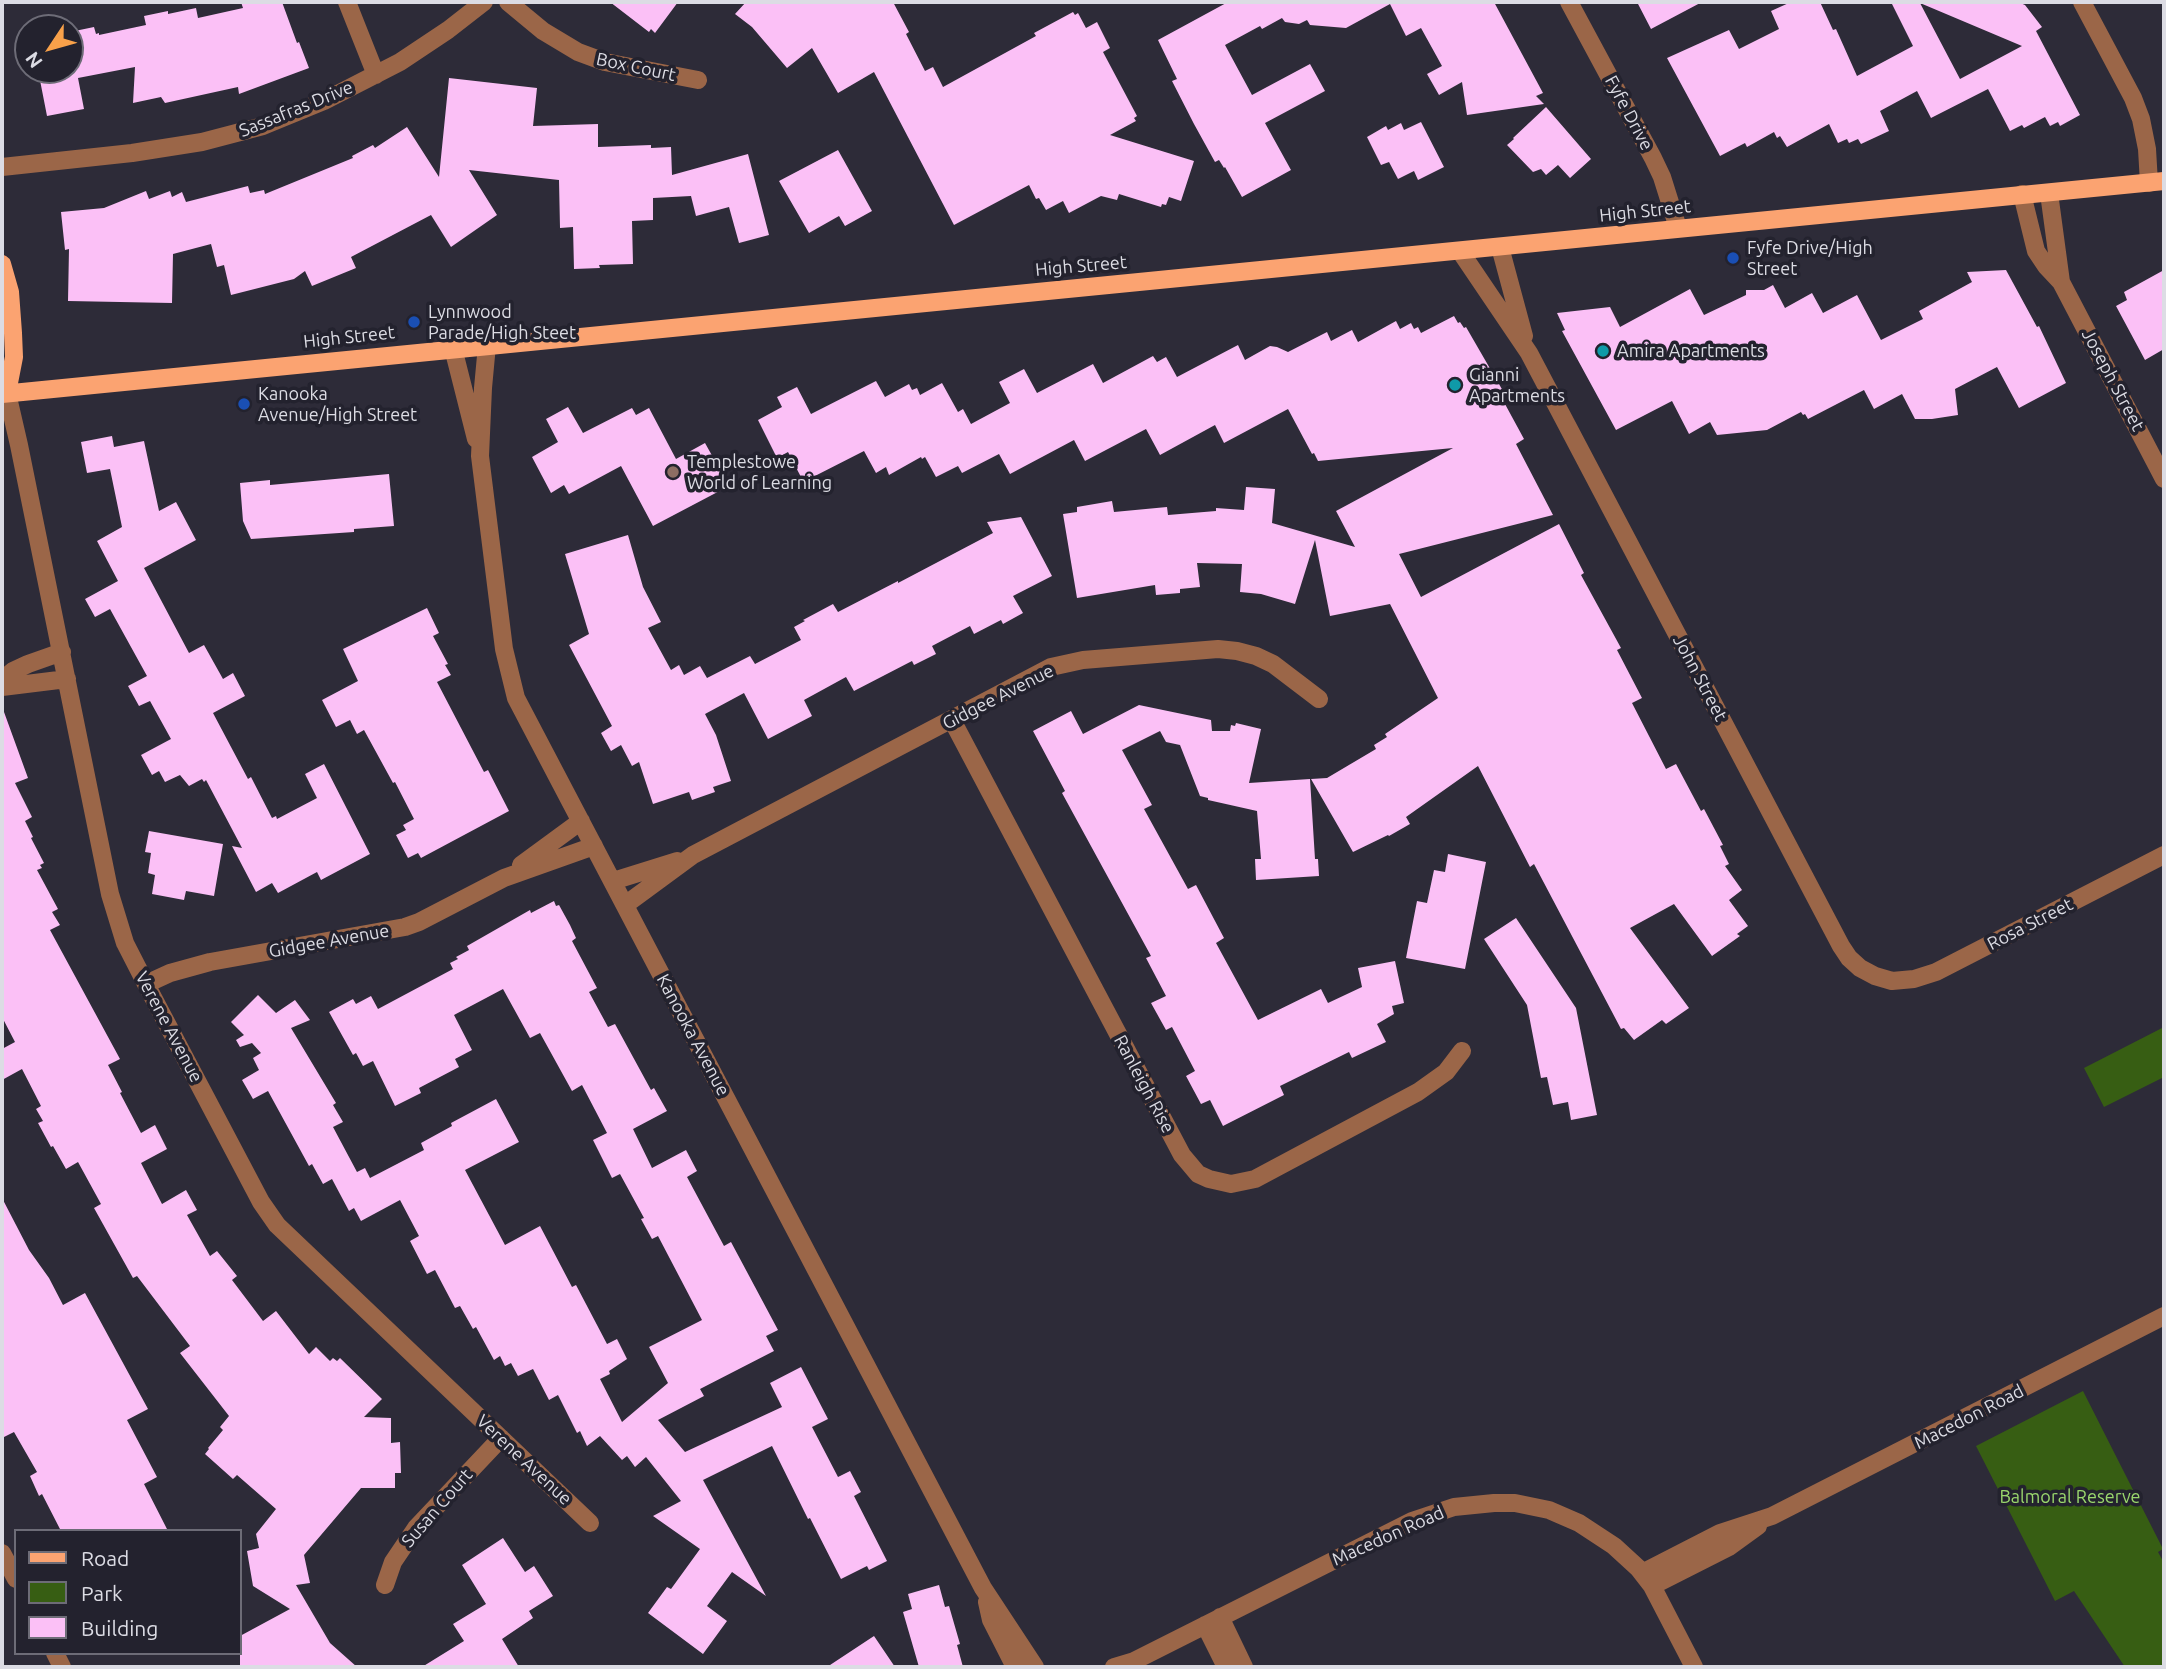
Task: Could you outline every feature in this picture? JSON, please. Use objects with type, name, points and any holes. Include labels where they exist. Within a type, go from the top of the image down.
[{"type":"main road","name":"High Street","points":[[4,390],[2157,182]]},
{"type":"main road","points":[[2,264],[10,292],[14,357],[4,390]]},
{"type":"street","points":[[347,2],[376,75]]},
{"type":"street","name":"Sassafras Drive","points":[[2,167],[132,153],[202,142],[263,125],[324,101],[376,75],[448,30],[484,2]]},
{"type":"street","name":"Box Court","points":[[508,2],[543,31],[578,52],[605,62],[698,80]]},
{"type":"street","name":"Fyfe Drive","points":[[1569,2],[1653,158],[1678,228]]},
{"type":"street","points":[[2082,2],[2133,98],[2141,118],[2157,182]]},
{"type":"street","name":"Joseph Street","points":[[2049,192],[2061,282]]},
{"type":"street","name":"Joseph Street","points":[[2022,194],[2036,251],[2061,282],[2164,479]]},
{"type":"street","name":"John Street","points":[[1500,247],[1529,353]]},
{"type":"street","name":"John Street","points":[[1460,251],[1529,353],[1841,946],[1860,968],[1892,981]]},
{"type":"street","name":"Kanooka Avenue","points":[[481,456],[487,345]]},
{"type":"street","name":"Kanooka Avenue","points":[[453,348],[481,456],[504,649],[512,686],[522,710],[983,1588],[1035,1667]]},
{"type":"street","name":"Verene Avenue","points":[[4,390],[62,652],[110,894],[125,943],[146,984],[270,1215],[289,1238],[590,1523]]},
{"type":"street","name":"Gidgee Avenue","points":[[625,905],[693,855],[1052,667],[1083,660],[1218,649],[1237,651],[1273,664],[1319,699]]},
{"type":"street","points":[[2,680],[13,671],[62,652]]},
{"type":"street","points":[[2,687],[67,679]]},
{"type":"street","name":"Ranleigh Rise","points":[[952,720],[1170,1135],[1198,1174],[1231,1184],[1255,1178],[1418,1092],[1446,1072],[1462,1051]]},
{"type":"street","name":"Gidgee Avenue","points":[[504,878],[580,821]]},
{"type":"street","name":"Gidgee Avenue","points":[[146,984],[170,973],[210,962],[405,926],[440,912],[504,878],[594,846]]},
{"type":"street","name":"Gidgee Avenue","points":[[613,881],[693,855]]},
{"type":"street","name":"Rosa Street","points":[[1892,981],[1914,979],[1936,972],[2164,855]]},
{"type":"street","name":"Macedon Road","points":[[1114,1667],[1130,1664],[1412,1521],[1473,1504],[1515,1503],[1565,1516],[1598,1534],[1628,1557],[1647,1580],[1720,1533],[1773,1516],[2164,1317]]},
{"type":"street","name":"Susan Court","points":[[385,1585],[393,1562],[416,1528],[501,1438]]},
{"type":"street","points":[[2,1553],[14,1575]]},
{"type":"street","points":[[1647,1580],[1694,1667]]},
{"type":"street","name":"Kanooka Avenue","points":[[983,1588],[991,1620],[1015,1667]]},
{"type":"street","points":[[1212,1621],[1226,1667]]},
{"type":"street","points":[[1212,1621],[1244,1667]]},
{"type":"green space","points":[[2164,1027],[2164,1077],[2104,1107],[2084,1068]]},
{"type":"green space","name":"Balmoral Reserve","points":[[2083,1391],[2163,1549],[2158,1552],[2164,1563],[2164,1667],[2125,1667],[2074,1591],[2055,1601],[1976,1446]]},
{"type":"building","points":[[241,2],[282,2],[309,68],[239,94],[238,87],[165,103],[161,97],[133,103],[135,67],[84,77],[84,29],[94,27],[99,35],[146,25],[144,16],[168,11],[168,14],[196,8],[198,18],[243,8]]},
{"type":"building","points":[[610,2],[678,2],[655,33],[651,29],[649,32]]},
{"type":"building","points":[[746,2],[893,2],[925,71],[933,67],[943,87],[1036,36],[1034,33],[1073,12],[1075,15],[1078,13],[1086,28],[1097,22],[1110,48],[1103,52],[1137,116],[1134,118],[1136,121],[1110,135],[1194,161],[1181,201],[1169,197],[1166,205],[1162,204],[1161,207],[1119,194],[1117,200],[1101,196],[1069,213],[1063,201],[1046,210],[1029,185],[954,225],[874,72],[838,93],[812,48],[787,68],[752,27],[735,14]]},
{"type":"building","points":[[1228,2],[1494,2],[1543,93],[1536,96],[1544,104],[1467,115],[1462,82],[1439,95],[1427,74],[1442,66],[1421,28],[1406,36],[1390,4],[1346,28],[1310,25],[1307,20],[1299,24],[1285,22],[1282,18],[1262,29],[1260,26],[1225,45],[1252,95],[1310,64],[1325,91],[1265,123],[1291,170],[1242,197],[1225,167],[1219,160],[1215,162],[1194,124],[1172,81],[1177,79],[1158,40]]},
{"type":"building","points":[[1637,2],[1702,2],[1651,29]]},
{"type":"building","points":[[1791,2],[1820,2],[1833,30],[1836,29],[1857,76],[1913,46],[1891,2],[2018,2],[2025,5],[2042,27],[2036,31],[2080,115],[2060,126],[2058,122],[2050,126],[2045,117],[2024,128],[2022,125],[2010,131],[1988,89],[1931,118],[1917,91],[1880,111],[1889,131],[1861,144],[1858,139],[1849,143],[1847,139],[1838,143],[1829,124],[1787,147],[1774,132],[1747,147],[1745,143],[1720,156],[1667,58],[1729,30],[1739,49],[1779,29],[1771,11]],"holes":[[[1920,3],[2022,46],[1960,79]]]},
{"type":"building","points":[[449,78],[537,88],[533,126],[598,124],[598,147],[671,147],[672,175],[748,154],[769,235],[739,243],[729,207],[696,216],[691,196],[653,198],[653,220],[632,221],[633,264],[574,269],[573,227],[560,228],[559,180],[469,170],[497,215],[451,247],[431,215],[351,257],[356,268],[312,286],[305,271],[294,279],[231,295],[224,265],[217,267],[211,244],[173,254],[172,303],[68,301],[69,249],[65,250],[61,212],[104,208],[146,191],[149,199],[170,191],[172,197],[182,192],[186,202],[248,186],[250,193],[264,190],[265,194],[353,158],[352,156],[373,145],[375,148],[407,127],[439,177]]},
{"type":"building","points":[[41,84],[79,84],[84,109],[47,116]]},
{"type":"building","points":[[1546,107],[1591,159],[1570,178],[1558,165],[1546,175],[1541,169],[1533,172],[1507,145]]},
{"type":"building","points":[[1421,122],[1444,167],[1418,180],[1414,171],[1398,179],[1389,162],[1381,165],[1367,137],[1386,126],[1388,130],[1401,123],[1404,130]]},
{"type":"building","points":[[838,150],[872,211],[845,226],[839,216],[809,233],[779,181]]},
{"type":"building","points":[[2006,270],[2037,327],[2039,326],[2066,383],[2019,408],[1997,367],[1955,389],[1958,415],[1932,419],[1915,419],[1902,394],[1874,409],[1864,390],[1808,419],[1801,412],[1767,430],[1717,435],[1710,422],[1689,434],[1672,401],[1616,430],[1562,331],[1565,330],[1557,313],[1610,307],[1620,327],[1690,289],[1704,315],[1746,295],[1746,290],[1764,290],[1773,285],[1785,308],[1812,293],[1823,313],[1857,295],[1881,340],[1923,319],[1919,311],[1972,282],[1967,272]]},
{"type":"building","points":[[2164,270],[2164,349],[2145,360],[2116,306],[2127,300],[2124,292]]},
{"type":"building","points":[[1454,316],[1458,323],[1466,327],[1503,391],[1499,393],[1524,439],[1516,444],[1553,515],[1399,554],[1421,597],[1559,524],[1584,573],[1581,575],[1621,648],[1617,650],[1642,698],[1632,703],[1666,769],[1676,764],[1701,811],[1704,809],[1723,845],[1720,846],[1729,864],[1725,866],[1742,890],[1729,900],[1748,926],[1737,934],[1740,936],[1712,956],[1674,904],[1630,928],[1689,1008],[1666,1024],[1662,1020],[1634,1040],[1624,1028],[1621,1029],[1534,864],[1530,867],[1478,766],[1406,817],[1410,824],[1353,852],[1311,779],[1327,778],[1376,749],[1374,745],[1387,737],[1385,734],[1438,698],[1390,604],[1330,616],[1315,540],[1295,604],[1261,594],[1240,592],[1242,564],[1197,563],[1200,587],[1180,589],[1180,593],[1156,595],[1155,585],[1077,598],[1063,514],[1077,512],[1077,507],[1112,501],[1114,512],[1167,507],[1168,515],[1216,511],[1216,508],[1244,510],[1246,487],[1275,489],[1272,523],[1355,547],[1336,511],[1453,448],[1318,461],[1288,409],[1224,443],[1215,425],[1160,455],[1146,429],[1085,461],[1074,440],[1010,474],[999,454],[962,473],[958,466],[936,477],[925,457],[921,457],[889,475],[886,467],[876,473],[864,451],[809,479],[808,476],[802,479],[788,452],[777,458],[758,420],[782,407],[777,397],[797,387],[811,414],[876,381],[885,397],[909,384],[912,390],[917,388],[920,395],[942,383],[958,412],[963,409],[971,424],[1010,403],[999,382],[1024,369],[1037,393],[1093,364],[1103,383],[1153,356],[1157,362],[1166,357],[1177,377],[1238,345],[1245,360],[1270,346],[1288,352],[1327,332],[1331,341],[1352,330],[1358,342],[1396,321],[1400,329],[1411,323],[1414,329],[1418,327],[1421,333]]},
{"type":"building","name":"Templestowe World of Learning","points":[[568,407],[583,433],[632,408],[636,415],[649,408],[676,459],[705,443],[729,486],[653,526],[621,466],[569,494],[564,485],[551,493],[532,457],[558,442],[546,419]]},
{"type":"building","points":[[112,436],[114,447],[144,441],[159,511],[176,502],[196,540],[144,568],[189,653],[204,645],[223,679],[233,673],[245,696],[213,713],[272,818],[276,816],[277,819],[317,798],[305,774],[324,764],[370,854],[321,880],[317,872],[278,893],[272,883],[256,892],[232,846],[242,848],[206,780],[204,782],[202,779],[189,786],[180,775],[165,782],[159,771],[152,775],[141,755],[171,739],[150,701],[139,706],[128,686],[147,676],[110,609],[95,617],[85,599],[118,581],[97,541],[122,527],[110,469],[87,473],[81,442]]},
{"type":"building","points":[[389,474],[394,526],[354,529],[354,532],[251,539],[243,521],[240,483],[270,480],[270,485]]},
{"type":"building","points":[[1021,517],[1052,576],[1013,596],[1023,613],[1003,624],[1001,620],[974,634],[970,626],[932,646],[936,654],[914,665],[912,661],[854,691],[846,677],[804,700],[812,716],[768,739],[744,693],[705,714],[716,735],[731,781],[713,787],[715,792],[692,800],[689,792],[653,804],[639,762],[632,766],[621,745],[611,751],[601,733],[612,726],[569,645],[589,634],[565,554],[628,535],[643,587],[661,622],[648,628],[671,670],[679,665],[684,675],[700,666],[707,678],[750,656],[755,664],[801,640],[794,627],[805,621],[803,620],[833,604],[838,612],[993,533],[987,522]]},
{"type":"building","points":[[427,608],[439,633],[433,636],[451,675],[437,682],[484,772],[488,770],[509,811],[421,858],[418,853],[408,858],[396,835],[406,830],[403,825],[414,819],[395,782],[393,783],[364,730],[357,734],[350,720],[336,727],[322,700],[358,681],[343,649]]},
{"type":"building","points":[[1139,705],[1211,720],[1212,731],[1230,731],[1231,725],[1235,726],[1236,723],[1261,729],[1249,783],[1310,779],[1315,859],[1318,859],[1319,876],[1256,880],[1255,859],[1261,859],[1257,811],[1200,796],[1180,745],[1166,742],[1160,731],[1122,750],[1152,805],[1144,809],[1188,889],[1196,885],[1224,938],[1216,943],[1258,1020],[1321,989],[1328,1003],[1362,987],[1358,968],[1395,961],[1404,1003],[1392,1006],[1394,1014],[1377,1024],[1386,1042],[1352,1058],[1349,1052],[1280,1086],[1284,1095],[1223,1126],[1210,1100],[1201,1104],[1186,1076],[1195,1071],[1172,1027],[1166,1030],[1151,1003],[1166,996],[1146,958],[1151,956],[1062,793],[1065,791],[1033,731],[1071,711],[1083,734]]},
{"type":"building","points":[[4,712],[28,778],[15,783],[32,817],[25,821],[44,863],[40,865],[42,868],[37,870],[58,909],[52,912],[60,925],[50,930],[120,1059],[108,1065],[141,1133],[155,1125],[167,1149],[141,1163],[162,1204],[186,1190],[197,1210],[187,1215],[210,1256],[217,1251],[237,1276],[232,1280],[263,1321],[276,1311],[309,1354],[316,1347],[330,1361],[340,1358],[382,1399],[364,1417],[391,1418],[391,1443],[400,1442],[401,1473],[395,1473],[395,1488],[361,1488],[304,1555],[310,1583],[296,1585],[330,1643],[357,1667],[240,1667],[242,1635],[290,1609],[253,1586],[247,1551],[259,1548],[256,1534],[276,1509],[237,1475],[233,1479],[205,1454],[223,1430],[220,1427],[229,1416],[180,1353],[190,1346],[137,1276],[133,1278],[94,1208],[101,1204],[78,1162],[66,1169],[53,1146],[51,1147],[38,1123],[43,1121],[36,1109],[41,1106],[22,1069],[2,1080],[2,1049],[15,1042],[2,1017]]},
{"type":"building","points":[[149,831],[223,844],[214,896],[186,891],[184,900],[152,894],[155,875],[148,873],[151,853],[145,852]]},
{"type":"building","points":[[1448,854],[1486,862],[1465,969],[1406,958],[1417,901],[1427,903],[1434,870],[1445,872]]},
{"type":"building","points":[[554,901],[570,925],[576,938],[572,941],[597,988],[589,992],[608,1027],[615,1024],[651,1090],[654,1088],[667,1111],[633,1129],[652,1168],[686,1150],[697,1171],[687,1177],[724,1246],[731,1242],[778,1330],[766,1336],[774,1351],[700,1389],[704,1396],[658,1420],[685,1452],[782,1407],[770,1383],[801,1367],[828,1419],[812,1427],[838,1477],[850,1471],[861,1492],[854,1496],[887,1561],[869,1570],[867,1566],[841,1579],[772,1446],[703,1480],[766,1596],[732,1572],[707,1606],[727,1621],[703,1654],[648,1613],[667,1587],[671,1589],[700,1549],[653,1516],[681,1501],[646,1457],[635,1467],[627,1456],[622,1460],[600,1436],[587,1446],[580,1431],[577,1433],[558,1395],[549,1400],[533,1369],[518,1376],[511,1363],[505,1366],[500,1356],[494,1360],[476,1327],[473,1329],[460,1306],[455,1308],[435,1270],[427,1274],[410,1241],[419,1236],[400,1200],[361,1221],[354,1208],[349,1211],[332,1179],[323,1184],[312,1164],[309,1166],[268,1091],[253,1099],[242,1080],[259,1070],[253,1058],[261,1053],[252,1043],[240,1047],[236,1040],[244,1035],[231,1022],[258,995],[276,1013],[295,1000],[310,1020],[291,1028],[336,1103],[333,1105],[343,1122],[333,1127],[357,1172],[365,1168],[370,1178],[424,1150],[421,1143],[496,1099],[519,1142],[465,1170],[505,1245],[540,1226],[572,1287],[576,1285],[607,1344],[617,1339],[627,1359],[600,1379],[622,1422],[668,1383],[649,1347],[702,1320],[658,1236],[652,1239],[620,1174],[612,1178],[593,1140],[607,1133],[582,1085],[572,1091],[540,1033],[530,1038],[503,989],[454,1015],[472,1050],[455,1059],[459,1067],[419,1088],[421,1093],[395,1106],[373,1061],[363,1066],[356,1053],[353,1055],[329,1012],[353,999],[356,1004],[371,996],[378,1009],[453,969],[450,963],[469,950],[467,946],[530,910],[531,913]]},
{"type":"building","points":[[1516,918],[1576,1008],[1597,1115],[1571,1120],[1568,1102],[1553,1105],[1547,1077],[1541,1078],[1527,1005],[1484,939]]},
{"type":"building","points":[[2,1198],[29,1250],[49,1278],[63,1305],[85,1293],[148,1409],[127,1420],[157,1477],[144,1484],[167,1529],[60,1529],[42,1494],[39,1496],[30,1476],[37,1472],[14,1432],[2,1438]]},
{"type":"building","points":[[503,1538],[525,1572],[534,1566],[553,1596],[529,1611],[533,1618],[502,1639],[519,1667],[422,1667],[464,1641],[453,1624],[486,1604],[462,1565]]},
{"type":"building","points":[[939,1585],[945,1607],[949,1606],[960,1644],[957,1645],[963,1667],[919,1667],[903,1612],[912,1609],[908,1594]]},
{"type":"building","points":[[874,1636],[895,1667],[827,1667]]},
{"type":"place","name":"Fyfe Drive/High Street","points":[[1733,258]]},
{"type":"place","name":"Lynnwood Parade/High Steet","points":[[414,322]]},
{"type":"place","name":"Amira Apartments","points":[[1603,351]]},
{"type":"place","name":"Gianni Apartments","points":[[1455,385]]},
{"type":"place","name":"Kanooka Avenue/High Street","points":[[244,404]]},
{"type":"place","name":"Templestowe World of Learning","points":[[673,472]]}]
